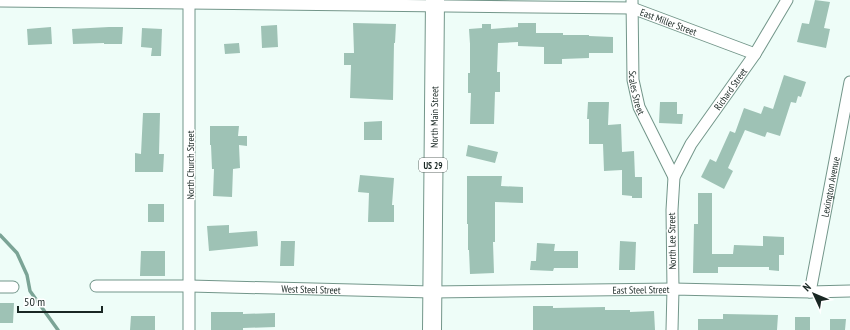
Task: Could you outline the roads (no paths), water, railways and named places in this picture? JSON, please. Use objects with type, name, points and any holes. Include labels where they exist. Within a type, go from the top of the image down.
[{"type":"main road","name":"North Main Street","points":[[432,330],[435,3]]},
{"type":"street","name":"Richard Street","points":[[674,177],[691,144],[755,54],[787,0]]},
{"type":"street","name":"East Miller Street","points":[[0,1],[632,4],[755,54]]},
{"type":"street","name":"North Church Street","points":[[189,2],[189,330]]},
{"type":"street","name":"Scales Street","points":[[632,4],[634,80],[639,107],[674,177]]},
{"type":"street","name":"Lexington Avenue","points":[[810,292],[850,82]]},
{"type":"street","name":"North Lee Street","points":[[672,330],[672,210],[674,177]]},
{"type":"street","name":"West Steel Street","points":[[96,286],[190,286],[432,292]]},
{"type":"street","points":[[0,287],[13,287]]},
{"type":"street","name":"East Steel Street","points":[[432,292],[673,289],[810,292],[850,291]]},
{"type":"waterway","points":[[0,235],[17,253],[27,275],[30,291],[58,330]]}]
